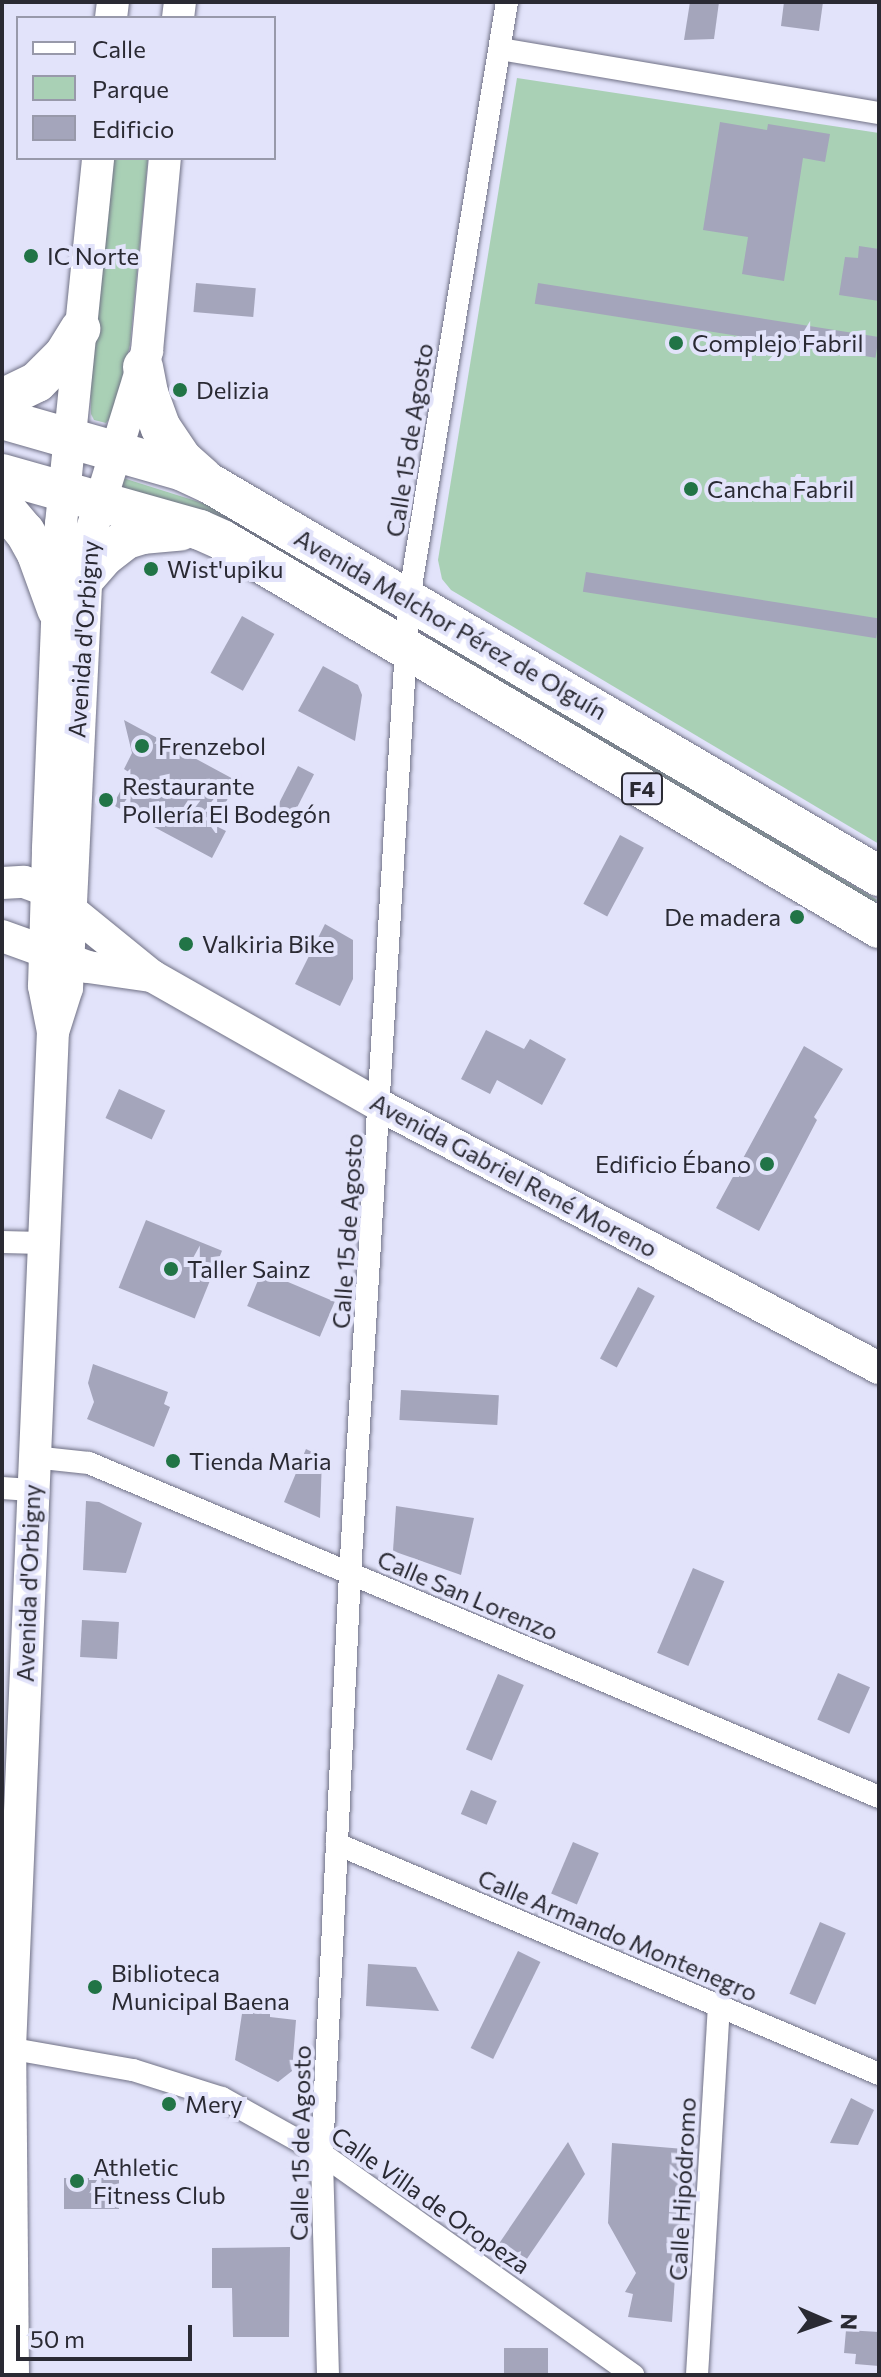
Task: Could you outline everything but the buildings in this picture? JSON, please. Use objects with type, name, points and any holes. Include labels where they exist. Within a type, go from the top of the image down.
[{"type":"highway","points":[[2,399],[37,382],[64,355],[80,329]]},
{"type":"highway","points":[[143,367],[153,411],[161,428],[182,459],[209,483]]},
{"type":"highway","name":"Avenida Melchor Pérez de Olguín","points":[[2,419],[117,452],[209,483],[879,876]]},
{"type":"highway","name":"Avenida Melchor Pérez de Olguín","points":[[2,474],[200,530],[879,928]]},
{"type":"highway","points":[[2,505],[25,532],[37,554],[57,609]]},
{"type":"highway","points":[[85,578],[103,557],[126,539],[159,531],[200,530]]},
{"type":"main road","name":"Avenida d'Orbigny","points":[[58,898],[89,531],[69,438],[98,160]]},
{"type":"main road","name":"Avenida d'Orbigny","points":[[13,2375],[6,2048],[16,1489],[33,1457],[53,1032],[44,986],[56,957],[57,609],[82,496],[117,452],[143,367],[165,160]]},
{"type":"main road","points":[[2,883],[24,882],[58,898]]},
{"type":"main road","name":"Avenida Gabriel René Moreno","points":[[58,898],[152,976],[381,1106],[879,1368]]},
{"type":"main road","name":"Avenida Gabriel René Moreno","points":[[2,936],[56,957],[152,976]]},
{"type":"street","name":"Calle 15 de Agosto","points":[[328,2375],[322,2154],[350,1574],[381,1106],[405,651],[409,599],[507,2]]},
{"type":"street","points":[[500,49],[879,113]]},
{"type":"street","points":[[2,1242],[43,1243]]},
{"type":"street","name":"Calle San Lorenzo","points":[[33,1457],[89,1463],[879,1797]]},
{"type":"street","name":"Calle Armando Montenegro","points":[[337,1844],[879,2074]]},
{"type":"street","name":"Calle Hipódromo","points":[[697,2375],[719,2006]]},
{"type":"street","name":"Calle Villa de Oropeza","points":[[6,2048],[175,2081],[222,2098],[322,2154],[633,2375]]},
{"type":"green space","name":"Complejo Fabril","points":[[517,78],[879,133],[879,844],[451,590],[442,579],[438,560]]},
{"type":"green space","points":[[111,160],[148,160],[130,345],[114,413],[106,423],[94,420],[91,414],[90,376]]},
{"type":"green space","points":[[123,478],[215,507],[392,609],[387,617],[120,488]]},
{"type":"green space","points":[[433,633],[877,900],[872,908],[428,641]]},
{"type":"place","name":"IC Norte","points":[[31,256]]},
{"type":"place","name":"Complejo Fabril","points":[[676,343]]},
{"type":"place","name":"Delizia","points":[[180,390]]},
{"type":"place","name":"Cancha Fabril","points":[[691,489]]},
{"type":"place","name":"Wist'upiku","points":[[151,569]]},
{"type":"place","name":"Frenzebol","points":[[142,746]]},
{"type":"place","name":"Restaurante Pollería El Bodegón","points":[[106,800]]},
{"type":"place","name":"De madera","points":[[797,917]]},
{"type":"place","name":"Valkiria Bike","points":[[186,944]]},
{"type":"place","name":"Edificio Ébano","points":[[767,1164]]},
{"type":"place","name":"Taller Sainz","points":[[171,1269]]},
{"type":"place","name":"Tienda Maria","points":[[173,1461]]},
{"type":"place","name":"Biblioteca Municipal Baena","points":[[95,1987]]},
{"type":"place","name":"Mery","points":[[169,2104]]},
{"type":"place","name":"Athletic Fitness Club","points":[[77,2181]]}]
